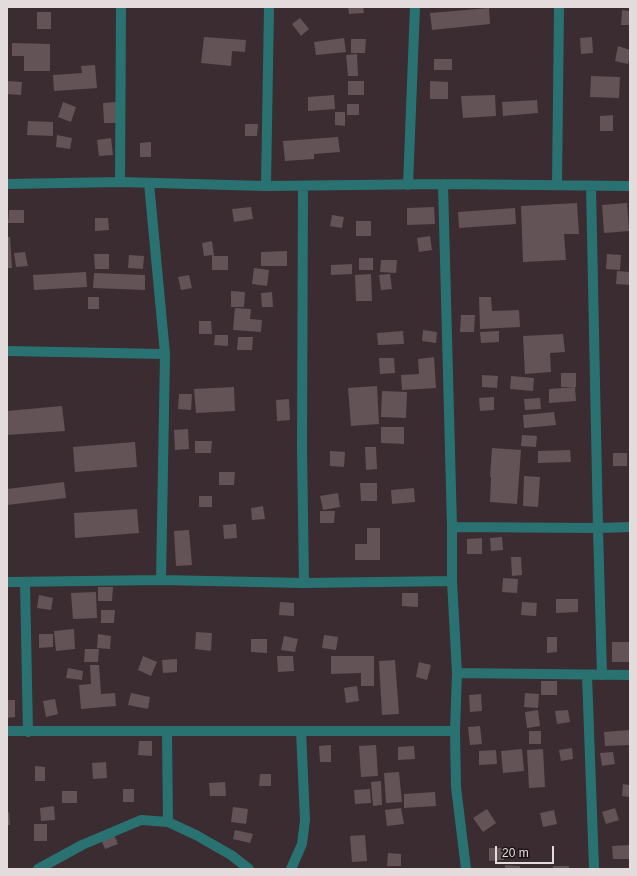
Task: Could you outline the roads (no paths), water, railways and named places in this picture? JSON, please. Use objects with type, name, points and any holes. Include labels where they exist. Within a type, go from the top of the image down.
[{"type":"street","points":[[120,182],[121,7]]},
{"type":"street","points":[[266,186],[269,7]]},
{"type":"street","points":[[408,185],[415,7]]},
{"type":"street","points":[[557,185],[559,7]]},
{"type":"street","points":[[7,184],[120,182],[266,186],[443,184],[630,186]]},
{"type":"street","points":[[149,183],[165,354],[161,580]]},
{"type":"street","points":[[443,184],[452,527],[452,581],[457,673],[455,731],[456,787],[466,869]]},
{"type":"street","points":[[303,186],[302,449],[304,583]]},
{"type":"street","points":[[591,186],[602,675]]},
{"type":"street","points":[[7,351],[165,354]]},
{"type":"street","points":[[452,527],[630,527]]},
{"type":"street","points":[[7,582],[161,580],[304,583],[452,581]]},
{"type":"street","points":[[25,582],[28,732]]},
{"type":"street","points":[[457,673],[630,675]]},
{"type":"street","points":[[587,675],[594,869]]},
{"type":"street","points":[[7,731],[455,731]]},
{"type":"street","points":[[291,869],[302,844],[305,820],[301,731]]},
{"type":"street","points":[[167,732],[168,822]]},
{"type":"street","points":[[38,869],[82,845],[141,820],[168,822],[196,835],[231,855],[249,869]]}]
